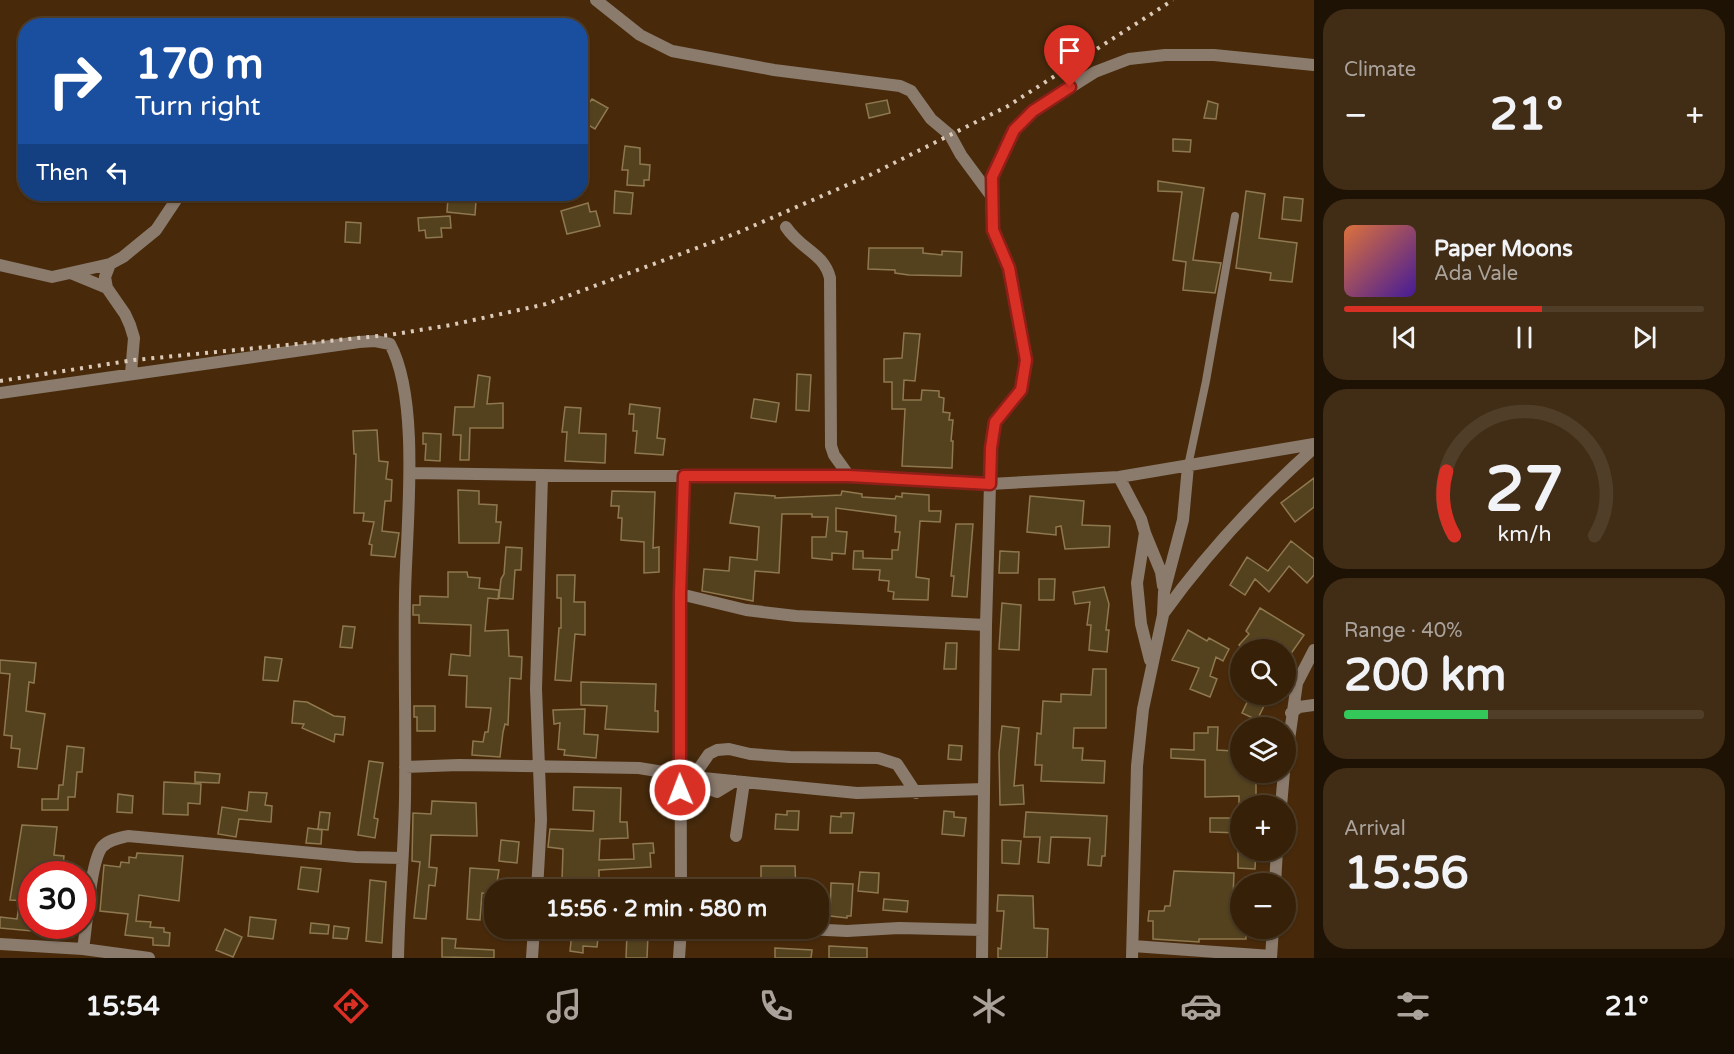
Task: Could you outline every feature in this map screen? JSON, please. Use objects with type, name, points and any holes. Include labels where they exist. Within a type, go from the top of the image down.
[{"type":"street","points":[[596,0],[640,35],[672,51],[774,70],[900,86],[911,91],[931,119],[950,135],[961,155],[992,197]]},
{"type":"street","points":[[982,958],[986,625],[991,448],[995,422],[1021,390],[1026,360],[1009,268],[993,230],[992,177],[1014,130],[1033,111],[1095,72],[1129,59],[1165,55],[1214,55],[1314,64]]},
{"type":"street","points":[[0,265],[52,277],[110,264],[123,257],[156,230],[175,201]]},
{"type":"street","points":[[786,227],[796,242],[825,264],[830,278],[831,446],[834,455],[849,476]]},
{"type":"street","points":[[110,264],[105,277],[107,288],[125,314],[134,338],[131,373]]},
{"type":"street","points":[[73,274],[107,288]]},
{"type":"street","points":[[0,393],[359,342],[375,341],[390,344],[397,357],[401,375],[410,473],[405,605],[405,767],[398,958]]},
{"type":"street","points":[[410,473],[849,476],[990,484],[1119,477],[1314,446]]},
{"type":"street","points":[[1162,615],[1199,565],[1229,530],[1314,446]]},
{"type":"street","points":[[1188,466],[1183,520],[1164,592],[1162,615],[1151,664],[1137,766],[1133,952],[1271,957],[1272,939]]},
{"type":"street","points":[[538,879],[541,846],[536,689],[542,475]]},
{"type":"street","points":[[681,879],[686,776],[680,594],[684,476]]},
{"type":"street","points":[[1119,477],[1141,519],[1161,572],[1164,592]]},
{"type":"street","points":[[1145,533],[1137,583],[1141,624],[1151,664]]},
{"type":"street","points":[[680,594],[746,610],[806,617],[986,625]]},
{"type":"street","points":[[1291,717],[1297,683],[1314,650]]},
{"type":"street","points":[[1291,714],[1299,707],[1314,705]]},
{"type":"street","points":[[686,776],[709,754],[717,750],[729,749],[790,758],[878,758],[897,764],[916,793]]},
{"type":"street","points":[[405,767],[459,765],[639,768],[686,776],[857,793],[916,793],[984,789]]},
{"type":"street","points":[[736,836],[740,782]]},
{"type":"street","points":[[83,949],[96,860],[103,846],[128,836],[356,857],[402,858]]},
{"type":"street","points":[[829,928],[982,930]]},
{"type":"street","points":[[532,958],[533,939]]},
{"type":"street","points":[[679,958],[680,939]]},
{"type":"street","points":[[0,944],[83,949],[149,958]]},
{"type":"lane","points":[[1188,466],[1206,381],[1235,216]]},
{"type":"building","points":[[592,99],[608,108],[595,129],[588,125],[588,104]]},
{"type":"building","points":[[887,100],[890,113],[869,118],[866,104]]},
{"type":"building","points":[[1208,101],[1218,104],[1216,119],[1204,118]]},
{"type":"building","points":[[1173,139],[1191,140],[1190,152],[1173,151]]},
{"type":"building","points":[[625,146],[640,148],[640,164],[650,165],[649,180],[644,180],[644,186],[627,185],[628,170],[622,170]]},
{"type":"building","points":[[1158,181],[1204,188],[1193,260],[1221,263],[1215,293],[1183,290],[1186,262],[1173,260],[1182,192],[1158,191]]},
{"type":"building","points":[[615,191],[633,193],[631,214],[614,213]]},
{"type":"building","points":[[1246,191],[1265,194],[1259,238],[1297,243],[1292,282],[1270,280],[1271,273],[1236,268]]},
{"type":"building","points":[[1284,197],[1303,199],[1301,221],[1282,219]]},
{"type":"building","points":[[448,201],[476,201],[475,215],[447,212]]},
{"type":"building","points":[[588,203],[590,212],[596,211],[600,226],[567,234],[561,211]]},
{"type":"building","points":[[450,216],[451,228],[441,228],[442,237],[426,238],[425,230],[419,231],[418,218]]},
{"type":"building","points":[[346,222],[361,223],[360,243],[345,242]]},
{"type":"building","points":[[869,248],[923,248],[923,253],[942,255],[942,251],[962,252],[961,276],[909,275],[895,273],[895,270],[868,269]]},
{"type":"building","points":[[904,333],[920,334],[915,381],[904,380],[903,400],[921,400],[922,390],[939,391],[939,397],[944,398],[943,412],[950,413],[949,420],[953,420],[952,468],[902,466],[905,409],[892,409],[892,382],[884,382],[884,359],[902,358]]},
{"type":"building","points":[[797,374],[811,375],[809,411],[796,410]]},
{"type":"building","points":[[478,375],[490,377],[487,404],[503,403],[503,428],[470,428],[469,460],[460,460],[461,435],[453,435],[455,407],[474,407]]},
{"type":"building","points":[[754,399],[779,403],[776,422],[751,418]]},
{"type":"building","points":[[630,404],[660,408],[657,438],[665,439],[663,455],[635,453],[637,431],[633,431],[634,414],[629,414]]},
{"type":"building","points":[[565,407],[581,408],[579,433],[606,434],[605,463],[565,461],[567,432],[562,432]]},
{"type":"building","points":[[377,430],[379,461],[388,462],[386,479],[392,480],[391,501],[385,501],[382,531],[399,533],[395,557],[371,555],[372,545],[369,544],[374,522],[363,521],[364,513],[354,513],[356,454],[354,454],[353,431]]},
{"type":"building","points":[[423,433],[441,434],[440,461],[425,460],[426,444],[423,444]]},
{"type":"building","points":[[1314,478],[1314,507],[1295,522],[1281,503]]},
{"type":"building","points":[[458,490],[479,491],[479,504],[497,505],[496,522],[501,522],[499,543],[459,543]]},
{"type":"building","points":[[612,491],[655,492],[653,548],[659,547],[659,572],[644,573],[644,542],[621,540],[622,518],[618,518],[619,506],[611,506]]},
{"type":"building","points":[[842,491],[862,494],[862,497],[895,499],[896,496],[902,497],[902,493],[929,495],[929,511],[941,511],[940,522],[920,521],[916,577],[929,579],[928,600],[893,599],[894,592],[888,591],[889,581],[879,580],[880,570],[853,569],[854,551],[863,551],[863,558],[892,559],[892,550],[898,550],[900,532],[895,532],[896,516],[836,508],[836,531],[847,532],[845,554],[832,553],[832,560],[812,558],[812,537],[826,537],[828,517],[812,517],[812,514],[782,514],[779,573],[755,571],[753,601],[702,591],[704,569],[729,571],[730,557],[757,560],[759,527],[730,523],[735,493],[775,496],[775,498],[841,495]]},
{"type":"building","points":[[1030,496],[1084,501],[1082,525],[1110,526],[1109,547],[1065,549],[1061,526],[1056,527],[1056,535],[1027,532]]},
{"type":"building","points":[[956,524],[973,524],[967,597],[952,596],[954,576],[951,576]]},
{"type":"building","points":[[1291,541],[1314,559],[1314,575],[1307,583],[1289,566],[1269,592],[1255,579],[1245,595],[1230,585],[1247,557],[1268,571]]},
{"type":"building","points":[[506,547],[522,548],[521,570],[515,570],[513,599],[499,598]]},
{"type":"building","points":[[1000,551],[1019,552],[1018,573],[999,573]]},
{"type":"building","points":[[448,572],[467,572],[468,577],[480,578],[479,588],[499,590],[498,599],[488,598],[485,631],[508,630],[509,656],[522,657],[521,679],[510,678],[508,725],[505,724],[500,757],[472,755],[473,741],[483,742],[485,732],[488,732],[491,708],[466,707],[467,676],[449,675],[451,654],[470,656],[471,625],[419,623],[419,615],[413,615],[413,605],[420,605],[420,596],[448,597]]},
{"type":"building","points":[[557,575],[575,575],[574,602],[585,602],[585,635],[575,634],[571,681],[555,680],[559,628],[561,628],[561,598],[557,598]]},
{"type":"building","points":[[1039,579],[1055,579],[1054,600],[1039,600]]},
{"type":"building","points":[[1104,587],[1109,604],[1106,630],[1109,630],[1107,652],[1089,650],[1091,625],[1087,625],[1090,602],[1075,604],[1073,592]]},
{"type":"building","points":[[1002,603],[1021,605],[1019,650],[999,649]]},
{"type":"building","points":[[1260,608],[1304,635],[1296,646],[1296,639],[1244,639],[1249,634],[1246,631]]},
{"type":"building","points":[[343,626],[355,627],[352,648],[340,647]]},
{"type":"building","points":[[1188,630],[1207,641],[1209,638],[1229,649],[1223,661],[1216,657],[1210,676],[1217,679],[1210,697],[1190,689],[1199,668],[1172,660]]},
{"type":"building","points":[[946,643],[957,643],[956,669],[944,669]]},
{"type":"building","points":[[265,657],[282,659],[278,681],[263,680]]},
{"type":"building","points":[[0,660],[36,663],[34,683],[29,682],[26,711],[45,714],[37,769],[18,767],[20,749],[11,748],[12,736],[4,735],[10,674],[0,673]]},
{"type":"building","points":[[1093,669],[1106,669],[1106,728],[1074,728],[1073,748],[1083,748],[1082,760],[1105,761],[1104,783],[1041,781],[1042,765],[1035,765],[1037,733],[1041,734],[1043,701],[1061,702],[1061,694],[1091,695]]},
{"type":"building","points":[[581,682],[656,684],[655,711],[658,711],[658,732],[605,729],[607,706],[581,705]]},
{"type":"building","points":[[294,701],[307,702],[334,716],[345,717],[343,735],[335,734],[334,742],[302,728],[304,724],[292,723]]},
{"type":"building","points":[[1246,705],[1264,705],[1258,717],[1251,717],[1242,713]]},
{"type":"building","points":[[414,706],[435,706],[435,731],[417,731]]},
{"type":"building","points":[[585,709],[584,734],[598,735],[596,758],[564,755],[565,750],[558,749],[560,723],[554,724],[553,710]]},
{"type":"building","points":[[1002,726],[1019,728],[1014,786],[1023,785],[1024,804],[1000,805],[999,753]]},
{"type":"building","points":[[1208,727],[1218,727],[1217,750],[1230,751],[1230,783],[1256,783],[1256,795],[1205,797],[1205,760],[1171,758],[1171,749],[1194,750],[1194,733],[1208,733]]},
{"type":"building","points":[[949,745],[962,746],[961,760],[948,759]]},
{"type":"building","points":[[67,746],[84,748],[82,772],[77,772],[75,797],[68,797],[68,810],[42,810],[42,799],[58,799],[59,785],[63,785]]},
{"type":"building","points":[[369,761],[383,763],[374,818],[378,819],[375,838],[358,835]]},
{"type":"building","points":[[195,772],[220,774],[219,783],[195,782]]},
{"type":"building","points":[[164,782],[201,784],[200,804],[188,803],[188,815],[163,814]]},
{"type":"building","points":[[574,787],[621,788],[620,822],[627,822],[628,838],[600,839],[599,860],[634,859],[633,844],[653,843],[654,853],[650,853],[651,867],[599,870],[599,879],[562,879],[563,849],[548,847],[550,829],[593,831],[594,811],[573,810]]},
{"type":"building","points":[[249,792],[267,793],[265,805],[272,806],[271,822],[239,819],[236,837],[218,834],[222,807],[247,811]]},
{"type":"building","points":[[118,794],[133,796],[132,813],[117,812]]},
{"type":"building","points":[[432,801],[476,803],[477,836],[431,835],[429,867],[437,868],[435,886],[429,885],[426,919],[414,918],[420,862],[412,861],[413,813],[431,814]]},
{"type":"building","points":[[787,811],[799,811],[798,830],[775,829],[776,814],[787,815]]},
{"type":"building","points":[[944,811],[954,812],[954,817],[966,818],[964,836],[942,834]]},
{"type":"building","points":[[320,812],[330,813],[328,830],[318,829]]},
{"type":"building","points":[[1026,812],[1107,816],[1105,856],[1102,856],[1101,866],[1088,865],[1090,838],[1051,837],[1049,863],[1038,862],[1040,837],[1024,837]]},
{"type":"building","points":[[841,813],[854,813],[852,833],[830,833],[831,816],[841,817]]},
{"type":"building","points":[[1210,818],[1230,818],[1230,833],[1210,832]]},
{"type":"building","points":[[22,825],[57,827],[54,855],[64,856],[63,861],[18,861],[18,900],[10,900]]},
{"type":"building","points":[[308,828],[322,830],[321,844],[306,843]]},
{"type":"building","points":[[501,840],[519,842],[517,863],[499,861]]},
{"type":"building","points":[[1002,840],[1021,841],[1019,864],[1002,863]]},
{"type":"building","points":[[137,853],[183,856],[179,901],[139,895],[136,921],[151,922],[150,927],[164,928],[164,932],[170,933],[169,946],[153,945],[153,938],[125,935],[128,914],[100,911],[104,865],[120,867],[121,862],[129,863],[129,857],[136,858]]},
{"type":"building","points":[[1238,861],[1255,861],[1255,869],[1238,868]]},
{"type":"building","points":[[761,866],[795,866],[796,879],[761,879]]},
{"type":"building","points":[[301,867],[321,869],[318,892],[298,889]]},
{"type":"building","points":[[470,868],[499,870],[498,879],[484,879],[480,920],[467,919]]},
{"type":"building","points":[[1174,871],[1234,873],[1230,873],[1230,939],[1199,939],[1199,942],[1153,939],[1153,921],[1148,921],[1149,911],[1164,911],[1165,906],[1170,906]]},
{"type":"building","points":[[860,872],[879,873],[878,893],[858,891]]},
{"type":"building","points":[[370,880],[386,882],[382,943],[366,941]]},
{"type":"building","points":[[831,883],[853,884],[851,916],[847,918],[830,916]]},
{"type":"building","points":[[998,895],[1033,896],[1034,928],[1048,929],[1047,958],[998,958],[998,948],[1001,949],[1004,911],[997,911]]},
{"type":"building","points":[[884,899],[908,901],[907,912],[883,910]]},
{"type":"building","points":[[18,912],[18,930],[0,928],[0,917],[17,919]]},
{"type":"building","points":[[250,917],[276,920],[273,939],[248,936]]},
{"type":"building","points":[[311,923],[329,925],[328,934],[310,933]]},
{"type":"building","points":[[334,926],[349,928],[347,939],[333,938]]},
{"type":"building","points":[[225,929],[242,937],[233,957],[216,950]]},
{"type":"building","points":[[442,938],[456,939],[455,948],[494,950],[494,958],[442,957]]},
{"type":"building","points":[[571,939],[598,939],[597,947],[583,946],[583,953],[570,951]]},
{"type":"building","points":[[627,939],[648,939],[647,958],[626,958]]},
{"type":"building","points":[[829,946],[867,948],[867,958],[829,958]]},
{"type":"building","points":[[775,948],[812,950],[811,958],[775,958]]},
{"type":"railway","points":[[0,381],[134,360],[389,335],[451,325],[546,304],[737,233],[870,175],[1008,106],[1173,0]]},
{"type":"route","points":[[680,790],[680,594],[684,476],[849,476],[990,484],[992,433],[995,422],[1021,390],[1025,377],[1026,360],[1009,268],[993,230],[992,177],[1000,155],[1014,130],[1033,111],[1070,87]]}]
